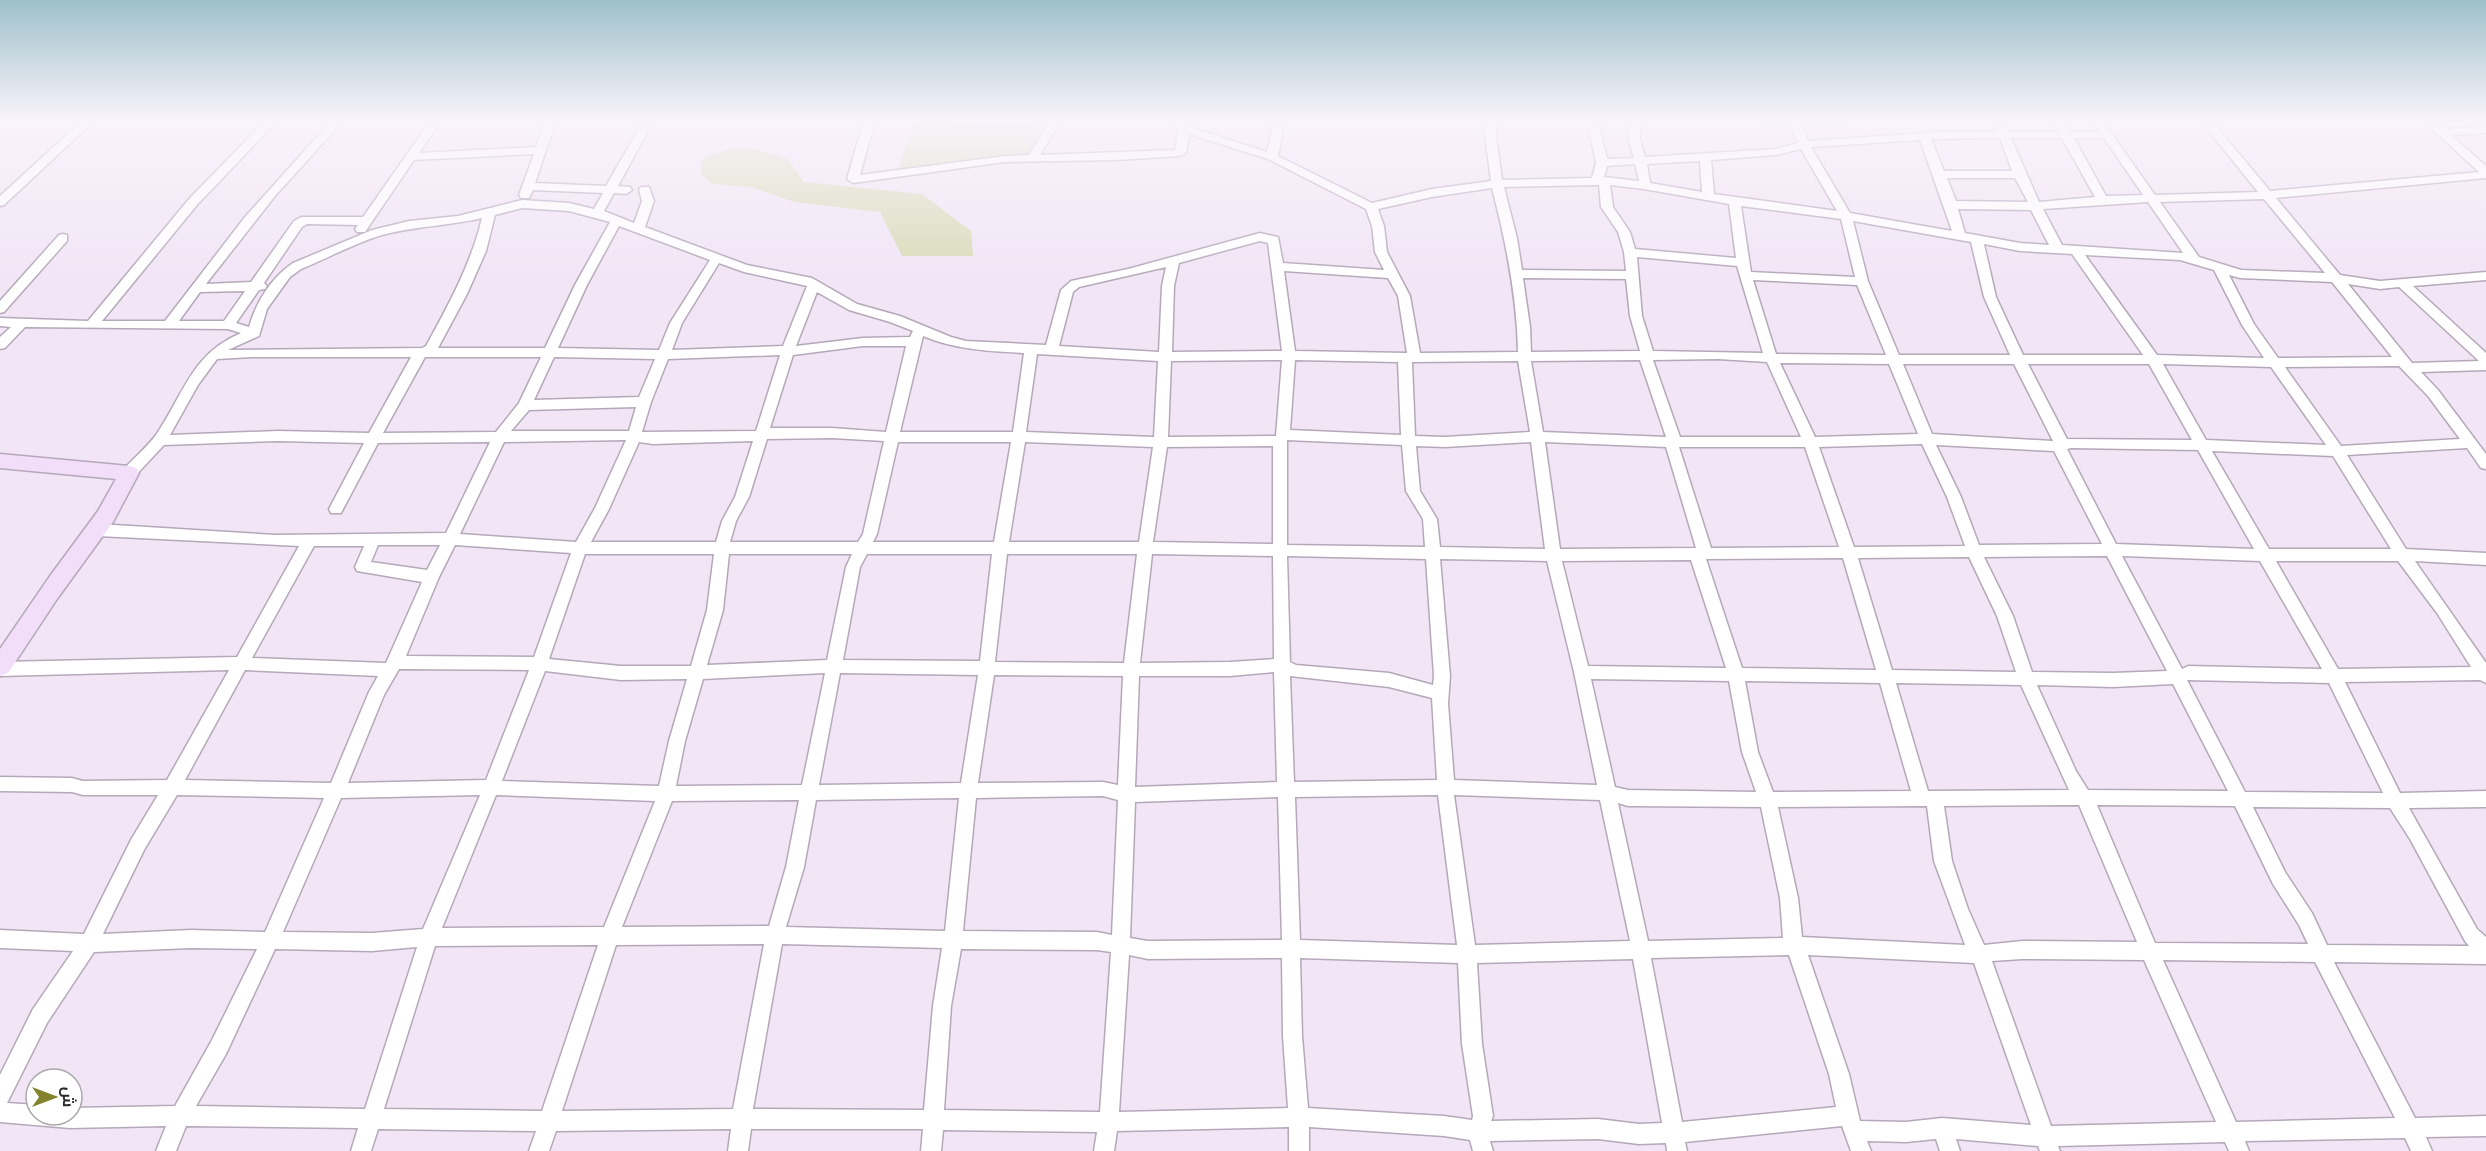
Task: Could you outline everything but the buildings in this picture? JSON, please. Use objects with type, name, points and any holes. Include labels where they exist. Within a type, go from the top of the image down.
[{"type":"street","points":[[0,202],[31,174]]},
{"type":"street","points":[[92,325],[193,202],[220,174]]},
{"type":"street","points":[[168,326],[195,288],[287,174]]},
{"type":"street","points":[[352,243],[399,174]]},
{"type":"street","points":[[522,204],[533,174]]},
{"type":"street","points":[[597,213],[619,174]]},
{"type":"street","points":[[854,174],[853,179],[893,174]]},
{"type":"street","points":[[1305,174],[1371,207],[1432,193],[1497,184],[1600,181],[1644,184],[1708,197],[1846,216],[1977,240],[2077,252],[2193,258],[2240,274],[2337,278],[2363,284],[2403,284],[2486,276]]},
{"type":"street","points":[[1496,174],[1511,238],[1526,356],[1525,364],[1553,555],[1582,672],[1640,948],[1676,1142]]},
{"type":"street","points":[[1601,174],[1600,181],[1608,207],[1624,232],[1630,252],[1636,316],[1647,350],[1645,356],[1673,436],[1671,442],[1736,673],[1750,752],[1767,798],[1789,898],[1792,936],[1798,946],[1861,1151]]},
{"type":"street","points":[[1643,174],[1644,184]]},
{"type":"street","points":[[1706,174],[1708,197]]},
{"type":"street","points":[[1821,174],[1846,216],[1862,281],[1926,438],[2005,616],[2026,678],[2070,776],[2089,806],[2150,952],[2239,1151]]},
{"type":"street","points":[[1960,237],[1940,175],[2019,174],[2058,250]]},
{"type":"street","points":[[2088,174],[2102,200]]},
{"type":"street","points":[[2133,174],[2193,258]]},
{"type":"street","points":[[2250,174],[2406,364],[2433,393],[2486,464]]},
{"type":"street","points":[[1951,205],[2037,206],[2102,200],[2268,195],[2479,174]]},
{"type":"street","points":[[529,186],[626,190]]},
{"type":"street","points":[[638,230],[648,201],[645,190]]},
{"type":"street","points":[[1734,201],[1744,270],[1771,357],[1810,442],[1849,553],[1885,677],[1942,833],[1941,850],[1950,882],[1978,954],[1985,966],[2046,1144]]},
{"type":"street","points":[[254,333],[261,308],[291,270],[352,243],[391,229],[458,220],[522,204],[569,207],[597,213],[716,259],[771,275],[808,281],[853,307],[896,319],[917,335]]},
{"type":"street","points":[[1371,207],[1378,226],[1381,252],[1404,296],[1409,358],[1406,417],[1413,491],[1430,519],[1442,676],[1438,693],[1446,774],[1445,787],[1467,954],[1472,1044],[1483,1116],[1478,1131],[1483,1151]]},
{"type":"street","points":[[336,509],[372,436],[420,354],[430,349],[470,275],[480,251],[489,213]]},
{"type":"street","points":[[228,325],[302,221],[366,221]]},
{"type":"street","points":[[166,1151],[180,1116],[219,1047],[286,907],[377,692],[393,666],[431,576],[500,436],[525,405],[581,285],[616,221]]},
{"type":"street","points":[[1051,351],[1067,288],[1075,284],[1266,237],[1274,240],[1289,356],[1281,438],[1278,551],[1292,949],[1292,1023],[1300,1117],[1299,1151]]},
{"type":"street","points":[[0,309],[63,238]]},
{"type":"street","points":[[1977,240],[1990,297],[2018,360],[2060,438],[2059,446],[2241,798],[2274,870],[2317,936],[2320,953],[2422,1151]]},
{"type":"street","points":[[1630,252],[1744,270],[1862,281]]},
{"type":"street","points":[[2077,252],[2154,361],[2334,676],[2395,801],[2416,833],[2471,935],[2486,950]]},
{"type":"street","points":[[361,1151],[429,937],[492,788],[540,664],[580,548],[602,509],[634,438],[644,402],[676,323],[716,259]]},
{"type":"street","points":[[1104,1151],[1109,1121],[1121,945],[1131,670],[1145,548],[1161,442],[1168,286],[1174,260]]},
{"type":"street","points":[[2218,266],[2248,325],[2337,451],[2402,555],[2442,609],[2485,674]]},
{"type":"street","points":[[1278,267],[1391,274]]},
{"type":"street","points":[[1516,274],[1632,275]]},
{"type":"street","points":[[2403,284],[2486,360]]},
{"type":"street","points":[[195,288],[277,285]]},
{"type":"street","points":[[539,1151],[610,935],[666,795],[677,741],[715,610],[722,546],[729,521],[749,477],[788,350],[813,285]]},
{"type":"street","points":[[0,322],[228,325],[254,333]]},
{"type":"street","points":[[0,345],[22,322]]},
{"type":"street","points":[[0,668],[58,581],[98,530],[123,488],[129,473],[160,440],[193,382],[213,355],[227,344],[254,333]]},
{"type":"street","points":[[213,355],[765,352],[817,349],[917,335],[966,345],[1164,357],[1645,356],[2486,365]]},
{"type":"street","points":[[738,1151],[746,1086],[775,935],[795,867],[853,567],[870,534],[917,335]]},
{"type":"street","points":[[931,1151],[942,1006],[953,940],[968,792],[987,666],[996,573],[1002,548],[1031,350]]},
{"type":"street","points":[[525,405],[644,402]]},
{"type":"street","points":[[160,440],[278,436],[625,435],[634,438],[768,434],[1019,437],[1161,442],[1281,438],[1445,442],[1537,437],[1671,442],[1810,442],[1926,438],[2059,446],[2071,443],[2201,445],[2337,451],[2470,443]]},
{"type":"street","points":[[0,461],[129,473]]},
{"type":"street","points":[[98,530],[309,542],[449,540],[580,548],[722,546],[861,549],[1145,548],[1553,555],[2111,550],[2265,555],[2402,555],[2486,560]]},
{"type":"street","points":[[373,541],[362,567],[431,576]]},
{"type":"street","points":[[0,1096],[40,1016],[89,943],[138,844],[242,664],[309,542]]},
{"type":"street","points":[[0,668],[242,664],[393,666],[540,664],[621,673],[662,674],[833,666],[987,666],[1131,670],[1230,669],[1281,665],[1294,671],[1389,680],[1438,693]]},
{"type":"street","points":[[1582,672],[2113,680],[2176,676],[2188,673],[2334,676],[2485,674]]},
{"type":"street","points":[[0,784],[43,783],[82,788],[172,787],[336,791],[492,788],[666,795],[1103,789],[1127,795],[1445,787],[1607,794],[1628,798],[2082,797],[2395,801],[2486,799]]},
{"type":"street","points":[[0,939],[89,943],[269,939],[372,942],[429,937],[775,935],[1098,941],[1148,950],[1292,949],[1467,954],[1640,948],[1798,946],[1978,954],[2022,950],[2486,955]]},
{"type":"street","points":[[0,1112],[24,1114]]},
{"type":"street","points":[[84,1118],[180,1116],[549,1121],[844,1118],[932,1121],[1213,1121],[1300,1117],[1444,1126],[1478,1131],[1598,1129],[1639,1134],[1676,1142],[1851,1123],[1906,1132],[1942,1128],[2046,1144],[2230,1131],[2486,1126]]},
{"type":"street","points":[[1942,1128],[1950,1151]]},
{"type":"green space","points":[[702,174],[798,174],[804,182],[922,194],[971,231],[973,256],[902,256],[880,212],[794,202],[751,187],[712,184]]},
{"type":"green space","points":[[897,174],[924,174],[895,179]]}]
